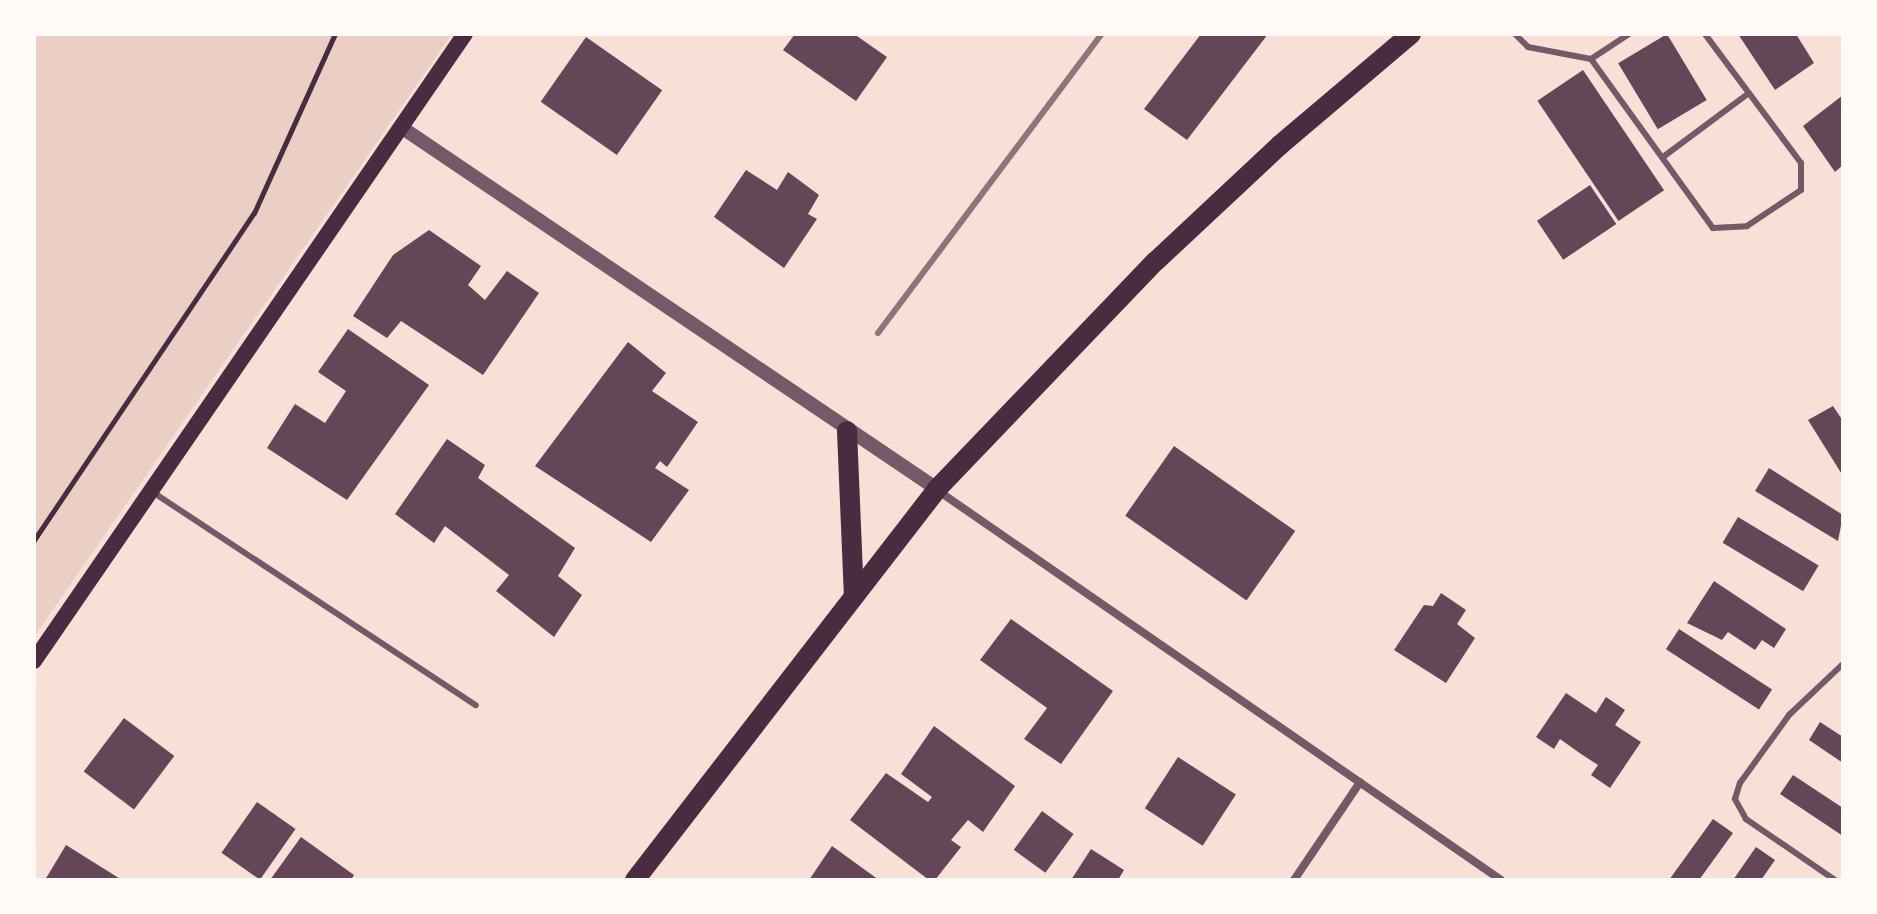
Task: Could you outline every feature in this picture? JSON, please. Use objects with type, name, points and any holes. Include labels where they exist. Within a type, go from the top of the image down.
[{"type":"main road","points":[[34,661],[465,34]]},
{"type":"main road","points":[[635,880],[937,489],[1156,261],[1280,145],[1411,34]]},
{"type":"main road","points":[[847,431],[854,595]]},
{"type":"street","points":[[401,127],[937,489],[1501,880]]},
{"type":"street","points":[[1294,880],[1360,782]]},
{"type":"lane","points":[[1515,34],[1528,47],[1591,59],[1713,228],[1747,226],[1801,190],[1801,163],[1705,34]]},
{"type":"lane","points":[[1591,59],[1629,34]]},
{"type":"lane","points":[[1663,157],[1749,93]]},
{"type":"lane","points":[[151,491],[476,705]]},
{"type":"lane","points":[[1835,880],[1746,819],[1735,799],[1740,783],[1789,715],[1843,664]]},
{"type":"path","points":[[34,540],[254,213],[335,34]]},
{"type":"shaded area","points":[[34,34],[452,34],[34,637]]},
{"type":"building","points":[[795,34],[854,34],[887,57],[856,101],[783,50]]},
{"type":"building","points":[[1201,34],[1268,34],[1187,140],[1144,109]]},
{"type":"building","points":[[1667,34],[1707,100],[1658,129],[1618,63]]},
{"type":"building","points":[[1738,34],[1796,34],[1814,63],[1775,90]]},
{"type":"building","points":[[586,37],[662,90],[617,155],[541,102]]},
{"type":"building","points":[[1583,70],[1664,190],[1618,221],[1537,101]]},
{"type":"building","points":[[1843,95],[1843,165],[1835,172],[1803,126]]},
{"type":"building","points":[[746,170],[777,190],[788,172],[819,195],[808,214],[817,219],[784,268],[714,217]]},
{"type":"building","points":[[1590,185],[1616,224],[1563,260],[1537,221]]},
{"type":"building","points":[[429,230],[481,266],[468,285],[485,300],[507,271],[539,293],[483,375],[401,321],[387,338],[353,316],[393,255]]},
{"type":"building","points":[[348,329],[429,385],[347,500],[267,448],[295,404],[325,423],[346,391],[318,372]]},
{"type":"building","points":[[628,342],[666,373],[652,391],[698,422],[667,467],[660,461],[655,468],[689,490],[651,542],[535,466]]},
{"type":"building","points":[[1833,406],[1843,421],[1843,476],[1808,420]]},
{"type":"building","points":[[447,439],[485,465],[478,478],[575,548],[558,576],[582,595],[554,637],[496,591],[509,575],[445,526],[434,543],[395,514]]},
{"type":"building","points":[[1174,446],[1295,531],[1246,601],[1125,516]]},
{"type":"building","points":[[1769,468],[1843,515],[1838,541],[1755,491]]},
{"type":"building","points":[[1738,517],[1819,565],[1803,591],[1723,543]]},
{"type":"building","points":[[1714,581],[1786,629],[1774,648],[1762,640],[1755,650],[1728,632],[1722,640],[1687,623]]},
{"type":"building","points":[[1441,593],[1466,610],[1457,624],[1475,638],[1446,683],[1394,650],[1424,605],[1433,606]]},
{"type":"building","points":[[1011,619],[1113,691],[1061,764],[1024,739],[1047,708],[980,660]]},
{"type":"building","points":[[1679,629],[1772,689],[1759,710],[1666,649]]},
{"type":"building","points":[[1566,693],[1596,713],[1606,697],[1625,710],[1615,725],[1641,742],[1610,788],[1591,775],[1598,765],[1560,739],[1554,749],[1536,737]]},
{"type":"building","points":[[124,718],[174,756],[134,809],[84,772]]},
{"type":"building","points":[[1820,722],[1843,737],[1843,763],[1809,740]]},
{"type":"building","points":[[934,726],[1015,786],[983,832],[968,820],[951,840],[961,847],[935,880],[929,880],[850,820],[886,773],[928,802],[932,797],[901,774]]},
{"type":"building","points":[[1178,757],[1236,795],[1203,846],[1145,808]]},
{"type":"building","points":[[1793,775],[1843,808],[1843,836],[1780,794]]},
{"type":"building","points":[[257,802],[296,829],[260,880],[221,853]]},
{"type":"building","points":[[1042,811],[1074,834],[1045,873],[1014,850]]},
{"type":"building","points":[[1713,819],[1733,833],[1699,880],[1669,880]]},
{"type":"building","points":[[301,837],[354,875],[351,880],[270,880]]},
{"type":"building","points":[[66,845],[122,880],[45,880]]},
{"type":"building","points":[[832,846],[879,880],[809,880]]},
{"type":"building","points":[[1756,847],[1775,860],[1761,880],[1733,880]]},
{"type":"building","points":[[1091,849],[1124,870],[1118,880],[1071,880]]},
{"type":"railway","points":[[878,333],[1102,34]]}]
